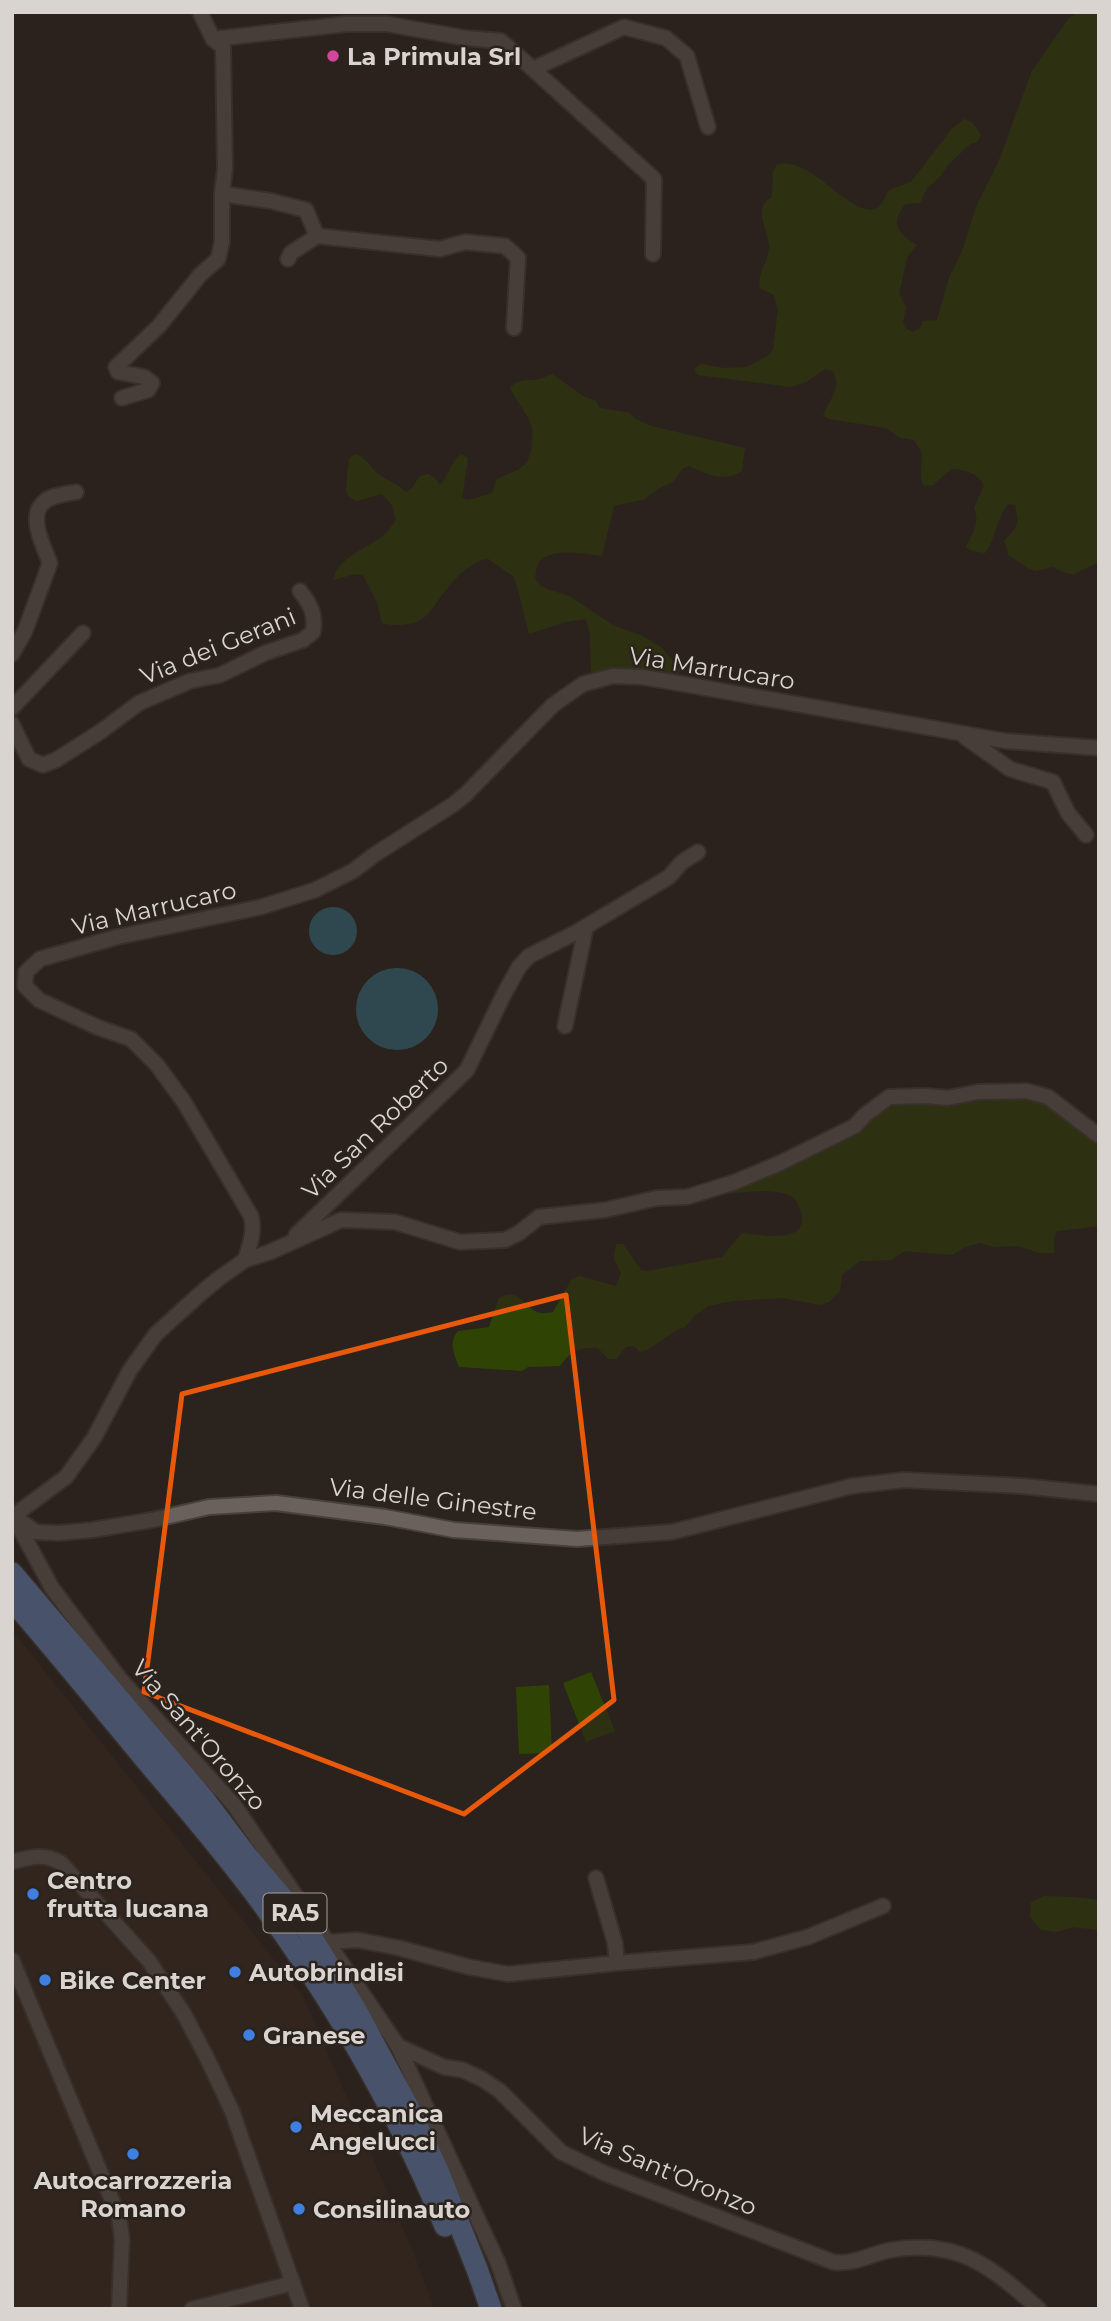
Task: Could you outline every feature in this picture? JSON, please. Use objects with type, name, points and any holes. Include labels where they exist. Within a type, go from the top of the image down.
[{"type":"highway","name":"RA5","points":[[12,1573],[204,1799],[247,1856],[301,1920],[357,2012],[408,2107],[438,2171],[491,2309]]},
{"type":"highway","name":"RA5","points":[[12,1600],[219,1846],[317,1983],[352,2040],[398,2125],[438,2210],[478,2309]]},
{"type":"street","points":[[122,398],[148,390],[152,383],[144,377],[116,371],[116,367],[159,326],[200,275],[218,259],[222,242],[225,168],[223,47],[213,39],[200,12]]},
{"type":"street","points":[[213,39],[347,24],[387,24],[465,38],[501,41],[654,179],[653,254]]},
{"type":"street","points":[[533,69],[624,27],[666,38],[687,57],[708,127]]},
{"type":"street","points":[[222,194],[271,201],[306,210],[317,236]]},
{"type":"street","points":[[288,259],[291,253],[317,236],[440,249],[465,242],[505,246],[518,258],[514,328]]},
{"type":"street","points":[[12,654],[25,631],[50,563],[38,529],[37,513],[43,503],[59,495],[76,492]]},
{"type":"street","name":"Via dei Gerani","points":[[12,724],[29,759],[43,765],[56,760],[139,703],[190,681],[220,675],[265,653],[303,640],[313,632],[315,619],[300,591]]},
{"type":"street","points":[[12,708],[83,634]]},
{"type":"street","name":"Via Marrucaro","points":[[246,1260],[253,1236],[251,1216],[184,1102],[157,1065],[131,1039],[97,1027],[39,1000],[25,986],[26,972],[40,959],[117,937],[261,907],[316,890],[353,871],[454,804],[553,705],[583,684],[613,676],[642,677],[1005,741],[1099,748]]},
{"type":"street","name":"Via Marrucaro","points":[[961,734],[1010,769],[1053,782],[1068,813],[1086,835]]},
{"type":"street","name":"Via San Roberto","points":[[288,1243],[467,1070],[503,996],[519,967],[529,956],[586,927],[669,877],[682,862],[698,852]]},
{"type":"street","points":[[565,1026],[586,927]]},
{"type":"street","points":[[13,1516],[66,1476],[94,1438],[130,1370],[156,1334],[218,1279],[246,1260],[341,1220],[395,1222],[460,1242],[505,1240],[539,1217],[605,1210],[657,1198],[687,1196],[735,1182],[780,1164],[855,1126],[889,1097],[948,1098],[978,1092],[1026,1091],[1048,1097],[1099,1136]]},
{"type":"street","name":"Via delle Ginestre","points":[[13,1516],[36,1532],[60,1533],[152,1520],[209,1507],[276,1503],[385,1517],[454,1530],[577,1539],[672,1532],[852,1486],[904,1480],[1022,1486],[1099,1494]]},
{"type":"street","name":"Via Sant'Oronzo","points":[[13,1516],[52,1588],[75,1620],[120,1679],[234,1805],[398,2046],[444,2067],[463,2070],[482,2079],[500,2091],[561,2152],[604,2173],[834,2262],[847,2264],[887,2251],[908,2248],[951,2250],[982,2263],[1039,2309]]},
{"type":"street","points":[[12,1862],[43,1856],[61,1863],[130,1939],[171,1992],[232,2111],[302,2309]]},
{"type":"street","points":[[596,1878],[615,1943],[617,1963]]},
{"type":"street","points":[[328,1942],[358,1940],[468,1967],[508,1973],[753,1952],[808,1937],[883,1906]]},
{"type":"street","points":[[12,1960],[119,2217],[122,2239],[119,2309]]},
{"type":"street","points":[[398,2046],[498,2263],[514,2309]]},
{"type":"street","points":[[192,2309],[293,2283]]},
{"type":"highlighted area","points":[[566,1295],[614,1700],[464,1814],[144,1692],[182,1394]]},
{"type":"shaded area","points":[[12,1630],[303,1996],[414,2254],[434,2309],[12,2309]]},
{"type":"green space","points":[[1078,12],[1099,12],[1099,562],[1074,574],[1052,567],[1036,571],[1009,555],[1004,541],[1017,525],[1015,505],[1008,504],[1004,510],[985,553],[966,547],[976,524],[974,508],[984,486],[981,481],[970,473],[951,469],[933,485],[924,486],[921,479],[922,453],[914,440],[899,437],[886,428],[829,419],[823,415],[836,388],[833,371],[825,369],[806,382],[791,387],[698,375],[694,369],[701,364],[724,368],[747,367],[769,355],[773,349],[778,310],[774,295],[760,288],[759,283],[769,249],[763,207],[772,197],[773,172],[777,165],[790,164],[803,169],[856,206],[867,210],[877,208],[889,190],[911,182],[951,130],[964,119],[972,123],[981,135],[977,142],[970,144],[948,165],[939,178],[927,188],[920,203],[905,204],[897,223],[900,232],[917,245],[907,257],[899,294],[906,307],[903,322],[906,329],[913,332],[920,328],[923,321],[937,320],[949,278],[963,249],[976,207],[998,163],[1032,71],[1069,18]]},
{"type":"green space","points":[[552,374],[583,396],[596,401],[600,408],[630,413],[635,419],[651,426],[745,448],[742,471],[735,475],[716,476],[689,466],[682,469],[673,482],[645,499],[614,506],[602,556],[552,554],[544,557],[537,565],[535,578],[540,585],[569,596],[614,626],[641,635],[661,647],[680,670],[678,676],[635,671],[591,673],[590,635],[586,619],[565,622],[529,634],[513,576],[487,558],[459,575],[424,617],[406,624],[382,623],[377,602],[363,575],[355,574],[333,580],[346,560],[382,536],[396,520],[392,505],[382,494],[357,501],[349,497],[346,490],[349,459],[355,454],[359,456],[406,492],[420,476],[428,474],[440,485],[461,454],[468,458],[462,498],[469,500],[492,493],[497,479],[522,467],[531,451],[529,419],[510,388],[521,381],[540,379]]},
{"type":"green space","points":[[1006,1096],[1049,1103],[1099,1141],[1099,1226],[1057,1231],[1054,1253],[1040,1253],[1018,1246],[994,1247],[979,1243],[952,1255],[905,1251],[891,1260],[860,1261],[842,1275],[840,1291],[829,1302],[821,1305],[783,1298],[732,1301],[708,1306],[695,1315],[685,1327],[647,1350],[640,1352],[634,1346],[626,1347],[616,1359],[608,1359],[598,1348],[591,1348],[576,1351],[560,1366],[528,1367],[522,1371],[459,1367],[453,1348],[455,1335],[458,1331],[489,1327],[499,1298],[515,1295],[535,1311],[553,1312],[572,1279],[579,1276],[616,1286],[621,1273],[614,1259],[616,1244],[623,1244],[641,1270],[648,1271],[722,1257],[742,1233],[771,1236],[791,1234],[802,1222],[797,1202],[789,1195],[765,1191],[723,1194],[832,1147],[852,1135],[895,1101],[967,1101]]},
{"type":"green space","points":[[591,1672],[615,1731],[586,1742],[563,1683]]},
{"type":"green space","points":[[549,1685],[552,1753],[519,1754],[516,1687]]},
{"type":"green space","points":[[1044,1896],[1099,1900],[1099,1930],[1073,1927],[1057,1932],[1041,1930],[1030,1917],[1031,1902]]},
{"type":"water","points":[[333,907],[342,908],[350,914],[356,922],[356,940],[350,948],[342,954],[333,955],[324,954],[316,948],[310,940],[309,931],[310,922],[316,914],[324,908]]},
{"type":"water","points":[[397,968],[413,971],[426,980],[435,993],[438,1009],[435,1025],[426,1038],[413,1047],[397,1050],[381,1047],[368,1038],[359,1025],[356,1009],[359,993],[368,980],[381,971]]},
{"type":"place","name":"La Primula Srl","points":[[333,56]]},
{"type":"place","name":"Centro frutta lucana","points":[[33,1894]]},
{"type":"place","name":"Autobrindisi","points":[[235,1972]]},
{"type":"place","name":"Bike Center","points":[[45,1980]]},
{"type":"place","name":"Granese","points":[[249,2035]]},
{"type":"place","name":"Meccanica Angelucci","points":[[296,2127]]},
{"type":"place","name":"Autocarrozzeria Romano","points":[[133,2154]]},
{"type":"place","name":"Consilinauto","points":[[299,2209]]}]
